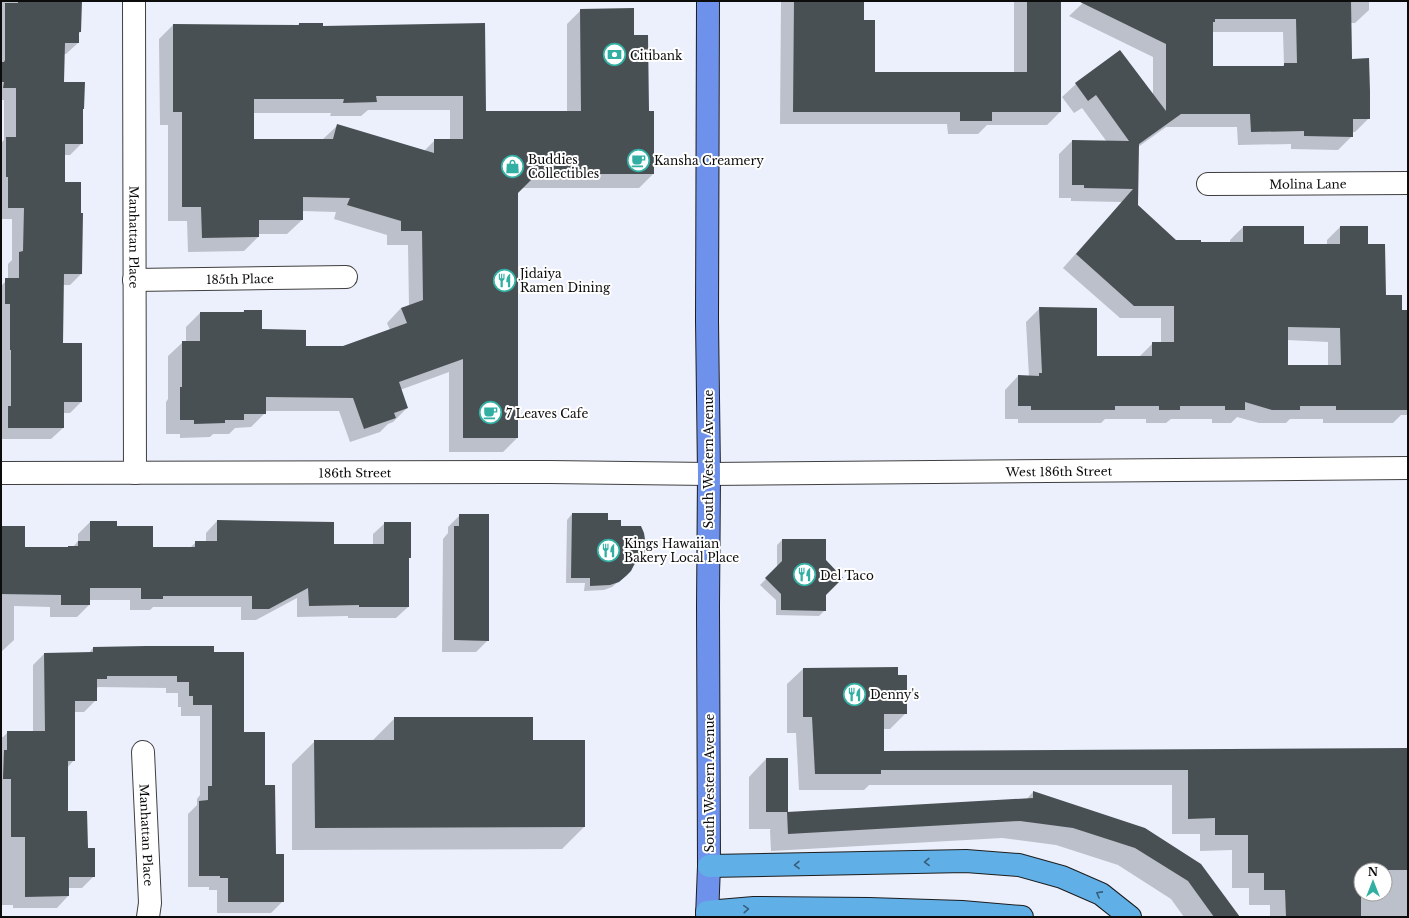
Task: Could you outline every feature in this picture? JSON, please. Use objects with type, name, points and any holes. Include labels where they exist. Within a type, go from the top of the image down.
[{"type":"highway","points":[[709,866],[966,861],[1019,866],[1062,876],[1101,894],[1130,917]]},
{"type":"highway","points":[[707,914],[754,908],[869,909],[962,912],[1022,917]]},
{"type":"main road","name":"South Western Avenue","points":[[707,914],[709,866],[709,474],[707,321],[708,1]]},
{"type":"street","name":"Manhattan Place","points":[[134,1],[135,473]]},
{"type":"street","name":"Molina Lane","points":[[1208,184],[1408,183]]},
{"type":"street","name":"185th Place","points":[[134,280],[346,277]]},
{"type":"street","name":"West 186th Street","points":[[709,474],[1408,468]]},
{"type":"street","name":"186th Street","points":[[1,473],[549,472],[709,474]]},
{"type":"street","name":"Manhattan Place","points":[[143,752],[150,903],[148,917]]},
{"type":"building","points":[[18,1],[82,1],[81,32],[79,32],[79,43],[65,43],[64,82],[85,82],[83,144],[65,144],[65,182],[81,182],[81,213],[83,213],[82,274],[64,274],[63,343],[82,343],[82,402],[64,402],[64,428],[8,428],[8,406],[11,406],[11,350],[10,304],[5,304],[5,278],[19,278],[19,252],[23,251],[24,208],[8,208],[6,137],[16,137],[16,88],[3,88],[4,82],[1,82],[1,62],[4,62],[5,60],[5,3],[18,3]]},
{"type":"building","points":[[794,1],[864,1],[864,20],[875,20],[875,72],[1027,72],[1027,1],[1061,1],[1061,112],[992,112],[992,121],[960,121],[960,112],[793,112]]},
{"type":"building","points":[[1078,1],[1351,1],[1352,59],[1369,58],[1370,91],[1370,119],[1353,119],[1353,137],[1304,136],[1304,131],[1251,132],[1250,114],[1181,114],[1139,144],[1138,205],[1176,240],[1201,240],[1201,242],[1243,242],[1243,226],[1304,226],[1304,244],[1340,244],[1340,226],[1368,226],[1368,244],[1385,244],[1386,295],[1402,295],[1402,310],[1408,310],[1407,410],[1336,410],[1336,406],[1300,406],[1300,410],[1272,410],[1245,402],[1245,410],[1225,410],[1225,406],[1180,406],[1180,410],[1159,410],[1159,406],[1115,406],[1115,410],[1031,410],[1031,406],[1018,406],[1018,375],[1039,376],[1039,373],[1042,373],[1039,307],[1097,308],[1097,356],[1152,356],[1152,342],[1174,342],[1174,306],[1134,306],[1076,254],[1133,189],[1084,188],[1084,185],[1072,185],[1072,140],[1129,141],[1096,95],[1088,101],[1075,83],[1120,50],[1166,111],[1166,44]],"holes":[[[1215,19],[1296,19],[1297,63],[1284,63],[1284,66],[1213,66],[1213,22],[1215,22]],[[1288,327],[1340,328],[1341,365],[1288,365]]]},
{"type":"building","points":[[634,8],[634,35],[648,35],[649,111],[654,111],[654,174],[537,174],[518,193],[518,438],[463,438],[463,359],[399,382],[408,408],[394,413],[396,418],[364,429],[353,398],[266,397],[266,414],[244,414],[244,420],[225,420],[225,423],[194,424],[194,420],[180,420],[182,341],[200,341],[200,312],[244,312],[244,310],[262,310],[262,329],[306,330],[306,346],[343,346],[407,323],[401,308],[423,300],[422,231],[401,231],[401,221],[347,205],[350,198],[303,197],[303,220],[259,220],[259,237],[202,238],[201,207],[182,207],[182,112],[173,112],[173,24],[299,25],[299,23],[323,23],[323,26],[485,23],[486,111],[581,111],[580,9]],"holes":[[[376,96],[463,96],[463,139],[434,139],[434,153],[337,124],[333,139],[254,139],[254,99],[344,99],[343,103],[377,102]]]},
{"type":"building","name":"Kings Hawaiian Bakery Local Place","points":[[572,513],[608,513],[608,520],[621,520],[621,526],[641,526],[644,533],[646,546],[644,554],[641,560],[636,561],[631,571],[619,582],[610,585],[590,586],[590,578],[571,578]]},
{"type":"building","points":[[459,514],[489,514],[489,641],[454,640],[454,526],[459,526]]},
{"type":"building","points":[[217,520],[334,522],[334,544],[384,544],[384,522],[411,522],[409,607],[359,607],[359,605],[309,606],[308,588],[269,609],[252,609],[252,596],[163,596],[163,599],[141,599],[141,588],[90,588],[90,605],[61,605],[61,595],[1,594],[1,526],[25,526],[25,547],[78,546],[78,541],[90,541],[90,521],[117,521],[117,526],[153,526],[153,547],[195,547],[195,541],[217,541]]},
{"type":"building","name":"Del Taco","points":[[782,539],[826,539],[826,560],[843,578],[826,595],[826,611],[781,610],[781,594],[765,578],[782,561]]},
{"type":"building","points":[[214,646],[214,652],[244,652],[244,732],[265,732],[265,785],[275,785],[276,854],[284,854],[284,902],[228,902],[228,878],[220,878],[220,876],[199,876],[199,801],[208,800],[208,786],[212,786],[212,705],[193,705],[193,696],[189,696],[189,682],[177,682],[177,676],[107,676],[107,679],[97,679],[97,701],[75,701],[75,761],[68,761],[68,811],[87,811],[88,848],[95,848],[95,877],[69,877],[69,896],[25,897],[25,837],[11,837],[11,779],[3,779],[4,750],[7,750],[7,731],[45,731],[44,653],[93,652],[93,647]]},
{"type":"building","points":[[898,667],[898,675],[907,675],[907,714],[884,714],[884,751],[1408,748],[1408,870],[1393,870],[1393,862],[1353,862],[1353,902],[1361,902],[1361,917],[1286,917],[1285,890],[1264,890],[1264,873],[1248,873],[1248,835],[1215,835],[1215,818],[1188,819],[1188,770],[881,770],[881,774],[815,774],[812,717],[803,717],[803,668]]},
{"type":"building","points":[[394,717],[533,717],[533,740],[585,740],[585,827],[315,828],[314,740],[394,740]]},
{"type":"building","points":[[766,758],[788,758],[788,812],[766,812]]},
{"type":"building","points":[[1033,791],[1145,828],[1201,864],[1240,917],[1214,917],[1188,881],[1135,848],[1073,828],[1020,821],[788,834],[787,812],[1033,798]]},
{"type":"place","name":"Citibank","points":[[615,55]]},
{"type":"place","name":"Kansha Creamery","points":[[638,160]]},
{"type":"place","name":"Buddies Collectibles","points":[[512,166]]},
{"type":"place","name":"Jidaiya Ramen Dining","points":[[504,280]]},
{"type":"place","name":"7 Leaves Cafe","points":[[491,413]]},
{"type":"place","name":"Kings Hawaiian Bakery Local Place","points":[[608,550]]},
{"type":"place","name":"Del Taco","points":[[804,575]]},
{"type":"place","name":"Denny's","points":[[855,694]]}]
